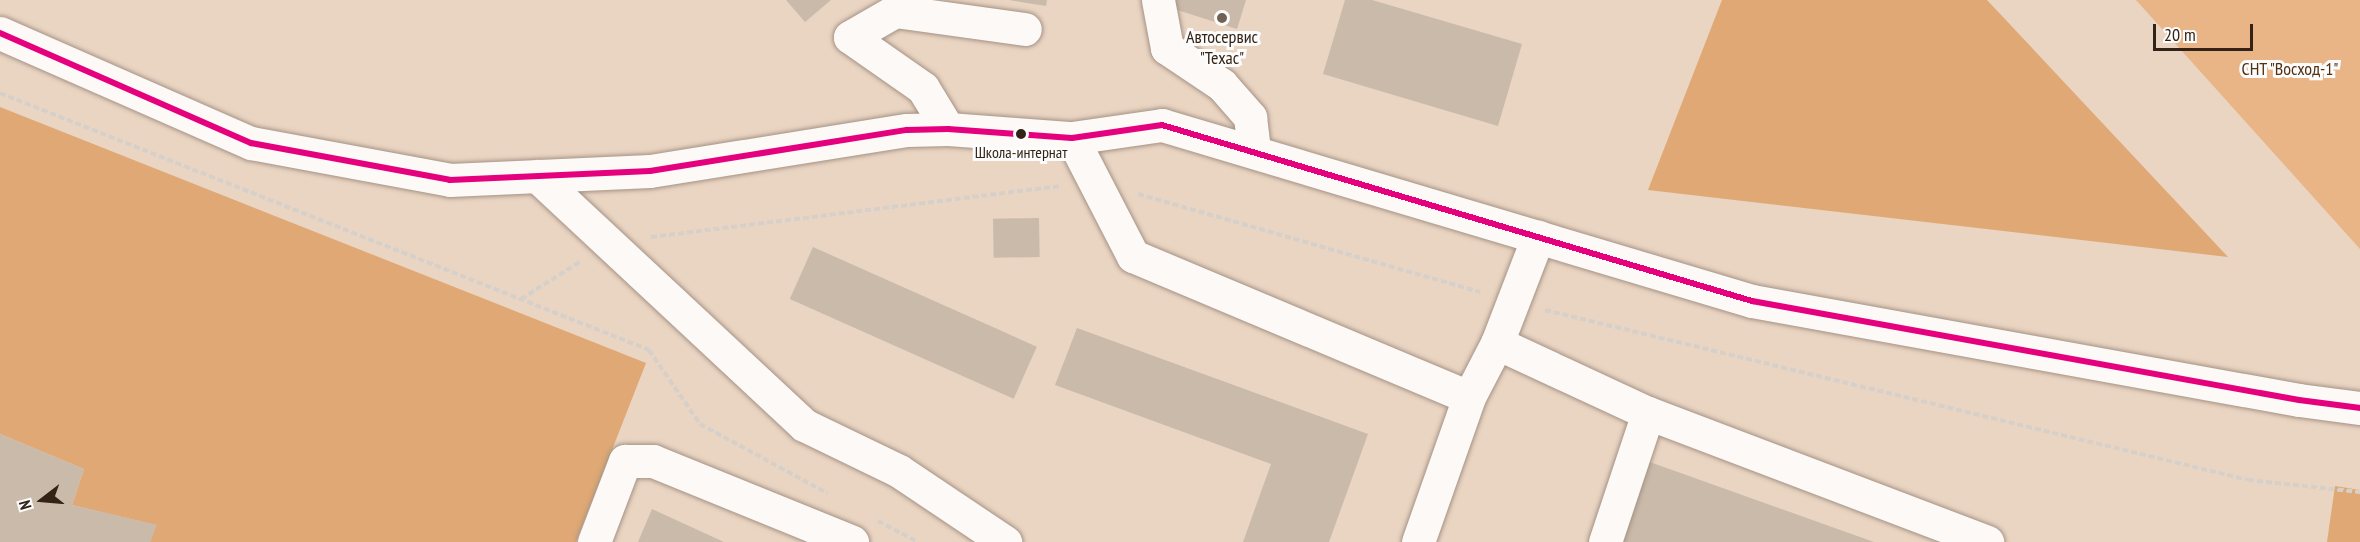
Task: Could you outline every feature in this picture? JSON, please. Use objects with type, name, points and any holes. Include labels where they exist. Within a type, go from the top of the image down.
[{"type":"street","points":[[1158,0],[1167,48],[1222,85],[1250,117],[1254,152]]},
{"type":"street","points":[[948,129],[923,88],[850,37],[895,11],[1025,29]]},
{"type":"street","points":[[0,33],[251,143],[450,180],[650,171],[907,130],[948,129],[1072,138],[1162,124],[1752,301],[2299,400],[2360,408]]},
{"type":"street","points":[[1072,138],[1133,256],[1469,397]]},
{"type":"street","points":[[537,176],[804,425],[899,471],[1005,542]]},
{"type":"street","points":[[1418,542],[1469,397],[1497,343],[1538,237]]},
{"type":"street","points":[[1497,343],[1648,413],[1987,542]]},
{"type":"street","points":[[1605,542],[1648,413]]},
{"type":"street","points":[[594,542],[625,461],[653,461],[852,542]]},
{"type":"path","points":[[0,93],[649,350],[700,424],[835,497]]},
{"type":"path","points":[[521,299],[608,243],[1095,182],[1513,302],[2248,480],[2360,492]]},
{"type":"path","points":[[876,520],[918,542]]},
{"type":"green space","name":"СНТ \"Восход-1\"","points":[[2136,0],[2360,0],[2360,249]]},
{"type":"shaded area","points":[[1722,0],[1987,0],[2228,257],[1648,190]]},
{"type":"shaded area","points":[[0,107],[646,363],[576,542],[150,542],[156,525],[72,505],[84,469],[0,434]]},
{"type":"shaded area","points":[[2335,486],[2360,490],[2360,542],[2327,542]]},
{"type":"building","points":[[786,0],[831,0],[805,22]]},
{"type":"building","points":[[1009,0],[1047,0],[1046,6]]},
{"type":"building","name":"Автосервис \"Техас\"","points":[[1171,0],[1246,0],[1237,29],[1168,7]]},
{"type":"building","points":[[1345,0],[1372,0],[1522,44],[1498,126],[1323,74]]},
{"type":"building","points":[[1039,218],[1040,257],[994,258],[993,219]]},
{"type":"building","points":[[813,247],[1037,347],[1014,399],[790,299]]},
{"type":"building","points":[[1077,328],[1368,434],[1329,542],[1243,542],[1271,464],[1055,385]]},
{"type":"building","points":[[0,434],[84,469],[72,505],[157,525],[150,542],[0,542]]},
{"type":"building","points":[[1647,461],[1874,542],[1618,542]]},
{"type":"building","points":[[652,509],[724,542],[638,542]]},
{"type":"transit line","points":[[0,33],[251,143],[450,180],[650,171],[907,130],[948,129],[1072,138],[1162,125],[1752,301],[2299,400],[2360,408]]},
{"type":"place","name":"Автосервис \"Техас\"","points":[[1222,18]]},
{"type":"place","name":"Школа-интернат","points":[[1021,134]]}]
